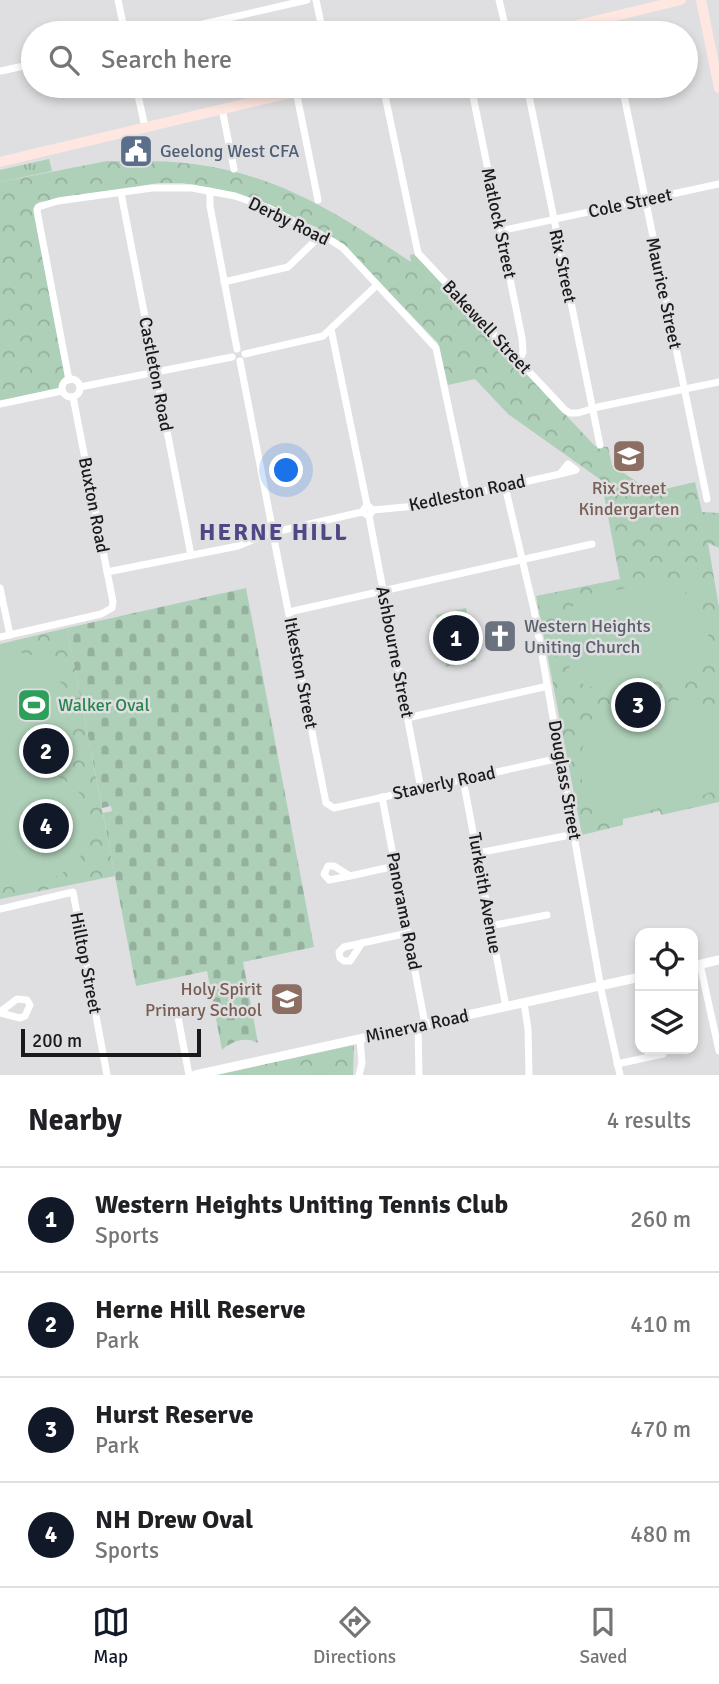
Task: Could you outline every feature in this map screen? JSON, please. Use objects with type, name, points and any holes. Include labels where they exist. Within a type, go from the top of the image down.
[{"type":"main road","points":[[595,21],[681,0]]},
{"type":"main road","points":[[701,0],[719,88]]},
{"type":"main road","points":[[0,162],[267,98]]},
{"type":"street","points":[[118,0],[122,21]]},
{"type":"street","points":[[216,21],[307,0]]},
{"type":"street","points":[[316,0],[320,21]]},
{"type":"street","points":[[499,0],[504,21]]},
{"type":"street","points":[[1,71],[21,67]]},
{"type":"street","points":[[139,98],[145,127]]},
{"type":"street","points":[[297,98],[318,200]]},
{"type":"street","name":"Bakewell Street","points":[[385,98],[416,250],[567,411],[578,414],[593,408],[719,382]]},
{"type":"street","name":"Matlock Street","points":[[473,98],[522,338],[523,352],[519,361]]},
{"type":"street","name":"Rix Street","points":[[529,98],[600,445]]},
{"type":"street","name":"Maurice Street","points":[[624,98],[707,499]]},
{"type":"street","points":[[222,109],[234,169]]},
{"type":"street","name":"Cole Street","points":[[500,231],[719,184]]},
{"type":"street","name":"Derby Road","points":[[69,380],[37,211],[41,205],[180,187],[235,196],[269,208],[342,248],[437,352],[467,495]]},
{"type":"street","points":[[210,191],[210,206],[237,349]]},
{"type":"street","name":"Castleton Road","points":[[121,193],[191,555]]},
{"type":"street","points":[[224,282],[288,267],[321,235]]},
{"type":"street","points":[[80,387],[244,358],[245,354],[323,336],[377,285]]},
{"type":"street","name":"Ashbourne Street","points":[[331,329],[421,789]]},
{"type":"street","points":[[237,349],[243,350],[245,354]]},
{"type":"street","points":[[107,572],[238,546],[279,535],[233,351],[237,349]]},
{"type":"street","points":[[62,391],[64,382],[69,380],[74,380],[80,387]]},
{"type":"street","points":[[62,391],[68,397],[73,397],[80,387]]},
{"type":"street","points":[[0,404],[62,391]]},
{"type":"street","name":"Buxton Road","points":[[10,635],[109,611],[113,602],[73,397]]},
{"type":"street","name":"Kedleston Road","points":[[276,529],[368,511],[416,506],[560,474]]},
{"type":"street","name":"Douglass Street","points":[[505,486],[548,686],[601,986],[620,1075]]},
{"type":"street","name":"Itkeston Street","points":[[271,537],[329,807]]},
{"type":"street","points":[[289,612],[592,544]]},
{"type":"street","points":[[0,588],[10,635],[0,637]]},
{"type":"street","points":[[407,718],[548,686]]},
{"type":"street","name":"Staverly Road","points":[[329,807],[560,758]]},
{"type":"street","name":"Turkeith Avenue","points":[[463,779],[506,1007]]},
{"type":"street","name":"Panorama Road","points":[[382,797],[408,933],[422,1025],[419,1075]]},
{"type":"street","points":[[478,853],[575,834]]},
{"type":"street","points":[[350,876],[395,866]]},
{"type":"street","name":"Hilltop Street","points":[[0,909],[73,892],[107,1075]]},
{"type":"street","points":[[491,926],[547,915]]},
{"type":"street","points":[[362,943],[408,933]]},
{"type":"street","points":[[698,965],[719,960]]},
{"type":"street","points":[[698,969],[719,1051]]},
{"type":"street","name":"Minerva Road","points":[[195,1075],[635,978]]},
{"type":"street","points":[[524,1003],[528,1029],[529,1075]]},
{"type":"street","points":[[178,1017],[189,1075]]},
{"type":"street","points":[[359,1075],[362,1063],[360,1039]]},
{"type":"street","points":[[617,1064],[663,1054]]},
{"type":"green space","points":[[49,159],[52,171],[0,182],[0,170]]},
{"type":"green space","points":[[107,161],[182,163],[225,169],[254,177],[282,187],[334,213],[411,262],[410,255],[414,254],[595,446],[608,447],[612,465],[652,492],[695,482],[702,512],[719,513],[719,548],[708,543],[719,607],[719,802],[661,815],[660,811],[623,819],[623,825],[582,835],[536,596],[620,579],[601,480],[508,414],[475,379],[448,385],[438,343],[344,245],[316,227],[223,190],[182,183],[159,183],[39,202],[33,208],[65,377],[58,388],[0,401],[0,182]]},
{"type":"green space","points":[[690,579],[707,595],[698,604],[709,638],[707,650],[699,661],[667,678],[624,688],[604,689],[588,686],[576,679],[568,665],[563,639],[566,619],[575,604],[606,593],[660,584],[676,588],[688,595],[682,587]]},
{"type":"green space","points":[[246,588],[314,947],[243,962],[258,1043],[239,1040],[222,1050],[207,971],[136,986],[103,813],[112,811],[111,806],[102,808],[67,628]]},
{"type":"green space","points":[[466,608],[476,661],[446,667],[436,615]]},
{"type":"green space","points":[[67,628],[115,876],[0,899],[0,644]]},
{"type":"green space","name":"Walker Oval","points":[[0,653],[29,654],[43,661],[65,691],[69,715],[61,738],[49,751],[26,764],[0,771]]},
{"type":"green space","points":[[677,700],[708,707],[719,719],[719,788],[682,802],[631,814],[610,815],[600,810],[591,801],[582,778],[580,765],[585,741],[592,732],[610,719]]},
{"type":"green space","points":[[45,771],[64,780],[78,792],[88,806],[90,837],[83,852],[71,866],[53,878],[27,885],[0,887],[0,777],[20,772]]},
{"type":"green space","points":[[354,1045],[353,1075],[216,1075]]},
{"type":"green space","points":[[287,1064],[306,1066],[317,1075],[231,1075]]},
{"type":"place","name":"Geelong West CFA","points":[[136,151]]},
{"type":"place","name":"Rix Street Kindergarten","points":[[629,456]]},
{"type":"place","name":"Western Heights Uniting Church","points":[[500,636]]},
{"type":"place","name":"Western Heights Uniting Tennis Club","points":[[456,638]]},
{"type":"place","name":"Walker Oval","points":[[34,705]]},
{"type":"place","name":"Hurst Reserve","points":[[638,705]]},
{"type":"place","name":"Herne Hill Reserve","points":[[46,751]]},
{"type":"place","name":"NH Drew Oval","points":[[46,826]]},
{"type":"place","name":"Holy Spirit Primary School","points":[[287,999]]},
{"type":"district","name":"HERNE HILL","points":[[274,532]]}]
